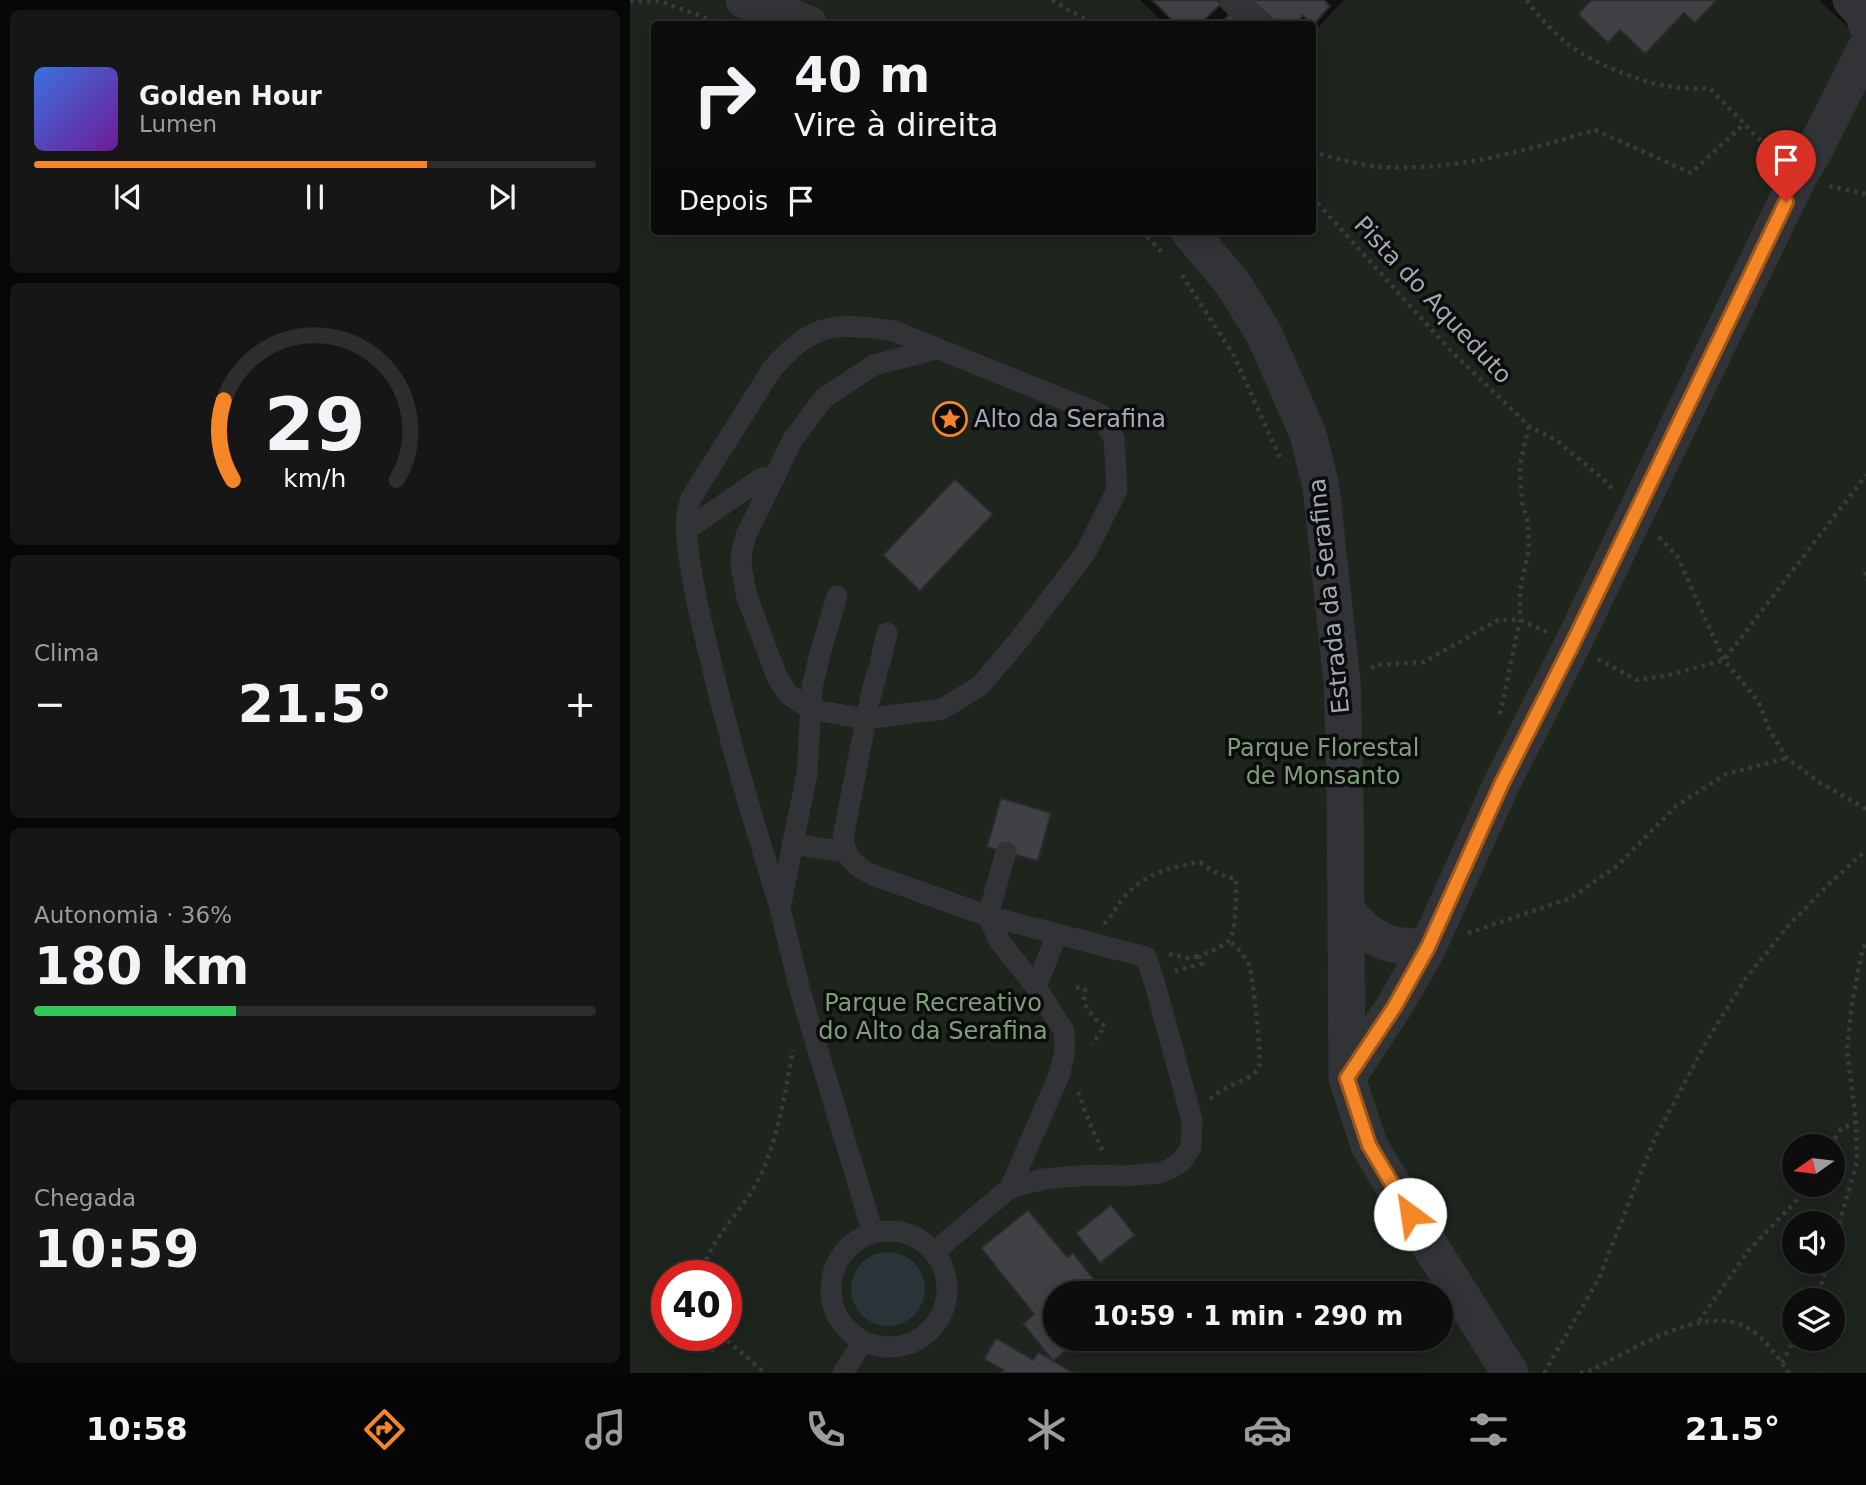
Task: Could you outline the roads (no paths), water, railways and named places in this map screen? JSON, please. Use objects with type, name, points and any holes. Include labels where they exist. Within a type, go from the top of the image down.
[{"type":"street","points":[[744,0],[801,21]]},
{"type":"street","points":[[1233,0],[1255,21]]},
{"type":"street","points":[[1850,0],[1864,14],[1866,23]]},
{"type":"street","points":[[1347,1078],[1395,1006],[1428,947],[1501,785],[1572,645],[1798,178],[1866,48]]},
{"type":"street","name":"Estrada da Serafina","points":[[1179,245],[1234,285],[1264,334],[1308,435],[1321,487],[1342,682],[1347,1078],[1369,1145],[1510,1373]]},
{"type":"street","points":[[873,1233],[801,994],[780,908],[722,710],[691,576],[687,513],[691,498],[772,369],[787,352],[822,329],[859,326],[894,331],[1100,414],[1114,439],[1117,491],[1086,552],[1019,640],[979,686],[942,709],[810,709],[788,694],[777,677],[747,597],[741,566],[746,534],[793,439],[824,398],[874,365],[936,349]]},
{"type":"street","points":[[686,530],[762,478],[775,477]]},
{"type":"street","points":[[780,908],[807,775],[812,688],[836,596]]},
{"type":"street","points":[[889,624],[868,709],[845,825],[843,838],[846,852],[857,867],[873,875],[988,916],[1146,957],[1192,1120],[1191,1147],[1182,1161],[1170,1169],[1159,1173],[1125,1176],[1089,1175],[1044,1179],[1010,1188],[934,1252]]},
{"type":"street","points":[[792,844],[846,852]]},
{"type":"street","points":[[1006,852],[988,916],[1000,942],[1036,987],[1064,1031],[1066,1050],[1060,1073],[1010,1188]]},
{"type":"street","points":[[1346,910],[1362,929],[1382,941],[1404,947],[1428,947]]},
{"type":"street","points":[[1036,987],[1057,934]]},
{"type":"street","points":[[900,1232],[924,1242],[942,1264],[946,1278],[945,1306],[930,1331],[905,1345],[884,1347],[863,1341],[850,1333],[834,1307],[831,1292],[838,1262],[859,1240],[873,1233],[900,1232]]},
{"type":"street","points":[[844,1373],[863,1341]]},
{"type":"place","name":"Alto da Serafina","points":[[950,419]]},
{"type":"park label","name":"Parque Florestal de Monsanto","points":[[1323,762]]},
{"type":"park label","name":"Parque Recreativo do Alto da Serafina","points":[[933,1017]]}]
